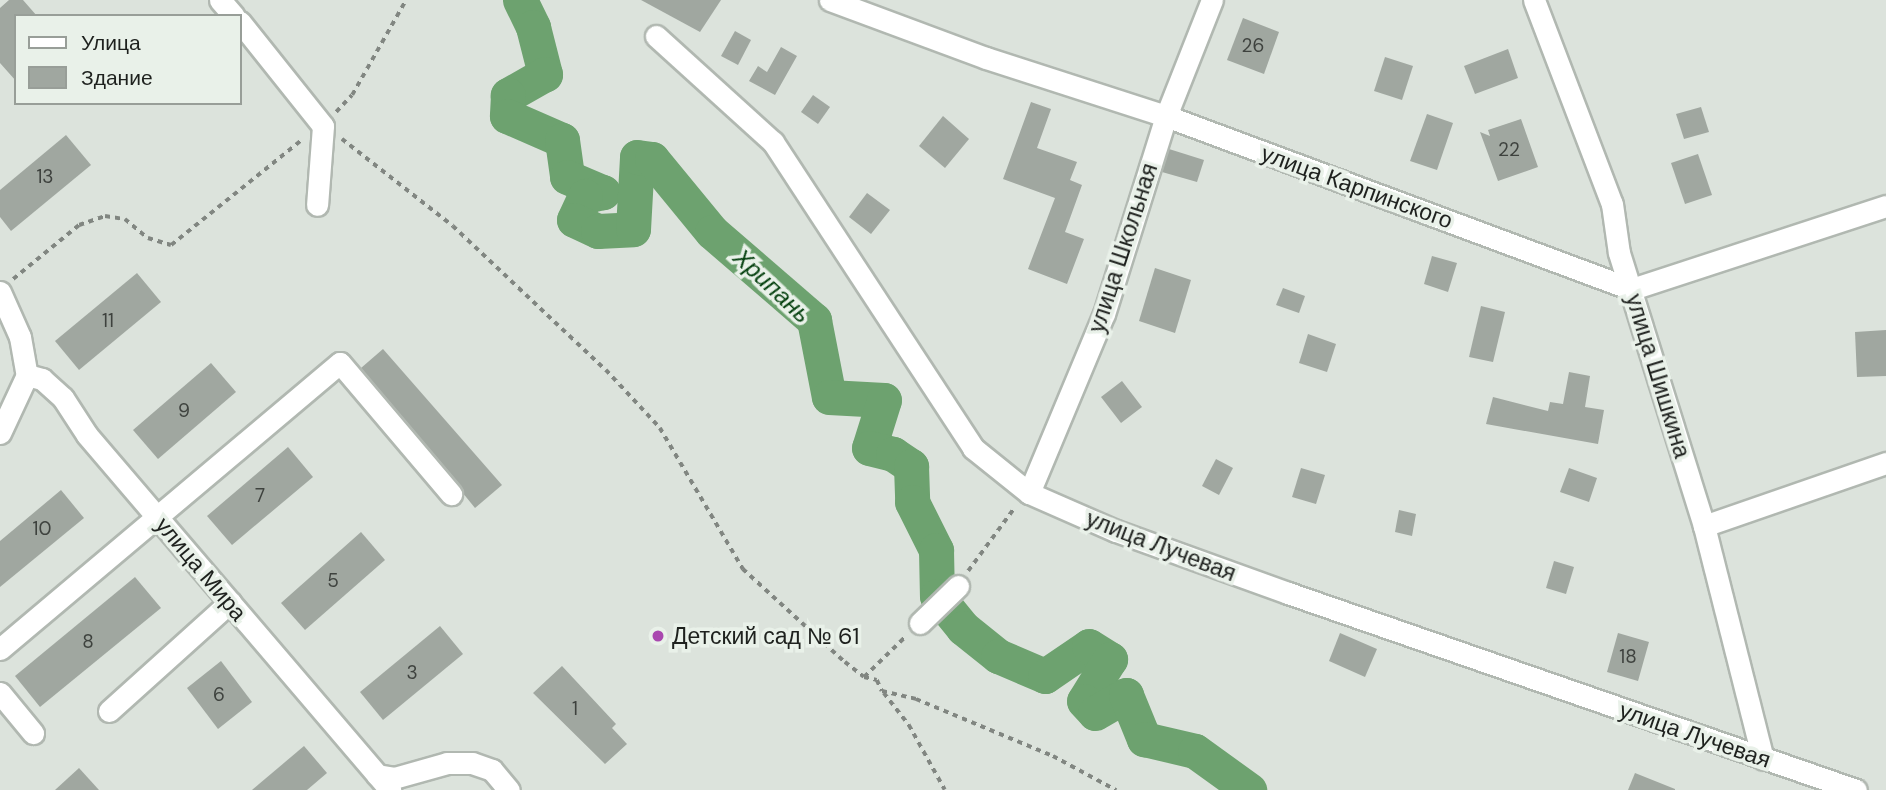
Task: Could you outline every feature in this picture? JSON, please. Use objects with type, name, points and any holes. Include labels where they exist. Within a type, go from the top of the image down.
[{"type":"street","points":[[220,0],[232,14]]},
{"type":"street","name":"улица Карпинского","points":[[830,0],[986,58],[1166,116],[1632,289]]},
{"type":"street","name":"улица Школьная","points":[[1029,493],[1104,314],[1166,116],[1212,0]]},
{"type":"street","name":"улица Шишкина","points":[[1534,0],[1612,204],[1619,253],[1704,526],[1763,759]]},
{"type":"street","points":[[242,25],[323,126],[317,205]]},
{"type":"street","name":"улица Лучевая","points":[[656,36],[773,142],[973,448],[1029,493],[1116,531],[1276,589],[1856,790]]},
{"type":"street","points":[[1632,289],[1886,206]]},
{"type":"street","points":[[0,433],[27,375],[6,326],[5,286]]},
{"type":"street","points":[[0,649],[340,363],[451,494]]},
{"type":"street","name":"улица Мира","points":[[27,375],[42,379],[63,398],[87,435],[380,778],[394,778],[447,763],[472,763],[492,770],[509,790]]},
{"type":"street","points":[[1704,526],[1886,463]]},
{"type":"street","points":[[920,623],[958,586]]},
{"type":"street","points":[[109,712],[230,603]]},
{"type":"street","points":[[0,693],[33,733]]},
{"type":"path","points":[[5,286],[79,225],[105,216],[125,219],[148,238],[171,245],[285,151],[323,126],[352,95],[407,0]]},
{"type":"path","points":[[323,126],[453,226],[606,370],[660,428],[743,569],[864,677],[877,680],[882,691],[909,725],[945,790]]},
{"type":"path","points":[[958,586],[1004,518],[1029,493]]},
{"type":"path","points":[[864,677],[920,623]]},
{"type":"path","points":[[882,691],[916,699],[1053,757],[1116,790]]},
{"type":"building","points":[[9,0],[23,0],[35,14],[14,14],[14,79],[0,63],[0,8]]},
{"type":"building","points":[[641,0],[721,0],[700,32]]},
{"type":"building","points":[[1243,18],[1279,32],[1264,74],[1227,60]]},
{"type":"building","points":[[735,31],[751,40],[738,65],[721,56]]},
{"type":"building","points":[[781,47],[797,56],[775,95],[749,81],[758,66],[767,72]]},
{"type":"building","points":[[1508,49],[1518,78],[1475,94],[1464,66]]},
{"type":"building","points":[[1385,57],[1413,66],[1402,100],[1374,91]]},
{"type":"building","points":[[813,95],[830,107],[818,124],[801,112]]},
{"type":"building","points":[[1031,102],[1051,109],[1037,148],[1077,162],[1070,180],[1082,185],[1065,232],[1084,239],[1067,284],[1028,269],[1055,198],[1003,179]]},
{"type":"building","points":[[1701,107],[1709,132],[1684,139],[1676,114]]},
{"type":"building","points":[[1427,114],[1453,123],[1437,170],[1410,161]]},
{"type":"building","points":[[943,116],[969,139],[945,168],[919,146]]},
{"type":"building","points":[[1521,119],[1538,167],[1498,181],[1480,132],[1490,136],[1488,130]]},
{"type":"building","points":[[66,135],[91,165],[11,231],[0,217],[0,190]]},
{"type":"building","points":[[1169,149],[1204,160],[1197,182],[1162,172]]},
{"type":"building","points":[[1698,154],[1712,195],[1685,204],[1671,163]]},
{"type":"building","points":[[867,193],[890,210],[871,234],[849,217]]},
{"type":"building","points":[[1432,256],[1457,263],[1448,292],[1424,284]]},
{"type":"building","points":[[1155,268],[1191,280],[1175,333],[1139,321]]},
{"type":"building","points":[[137,273],[161,302],[79,370],[55,341]]},
{"type":"building","points":[[1283,288],[1305,296],[1299,313],[1276,305]]},
{"type":"building","points":[[1481,306],[1505,312],[1493,362],[1469,357]]},
{"type":"building","points":[[1886,330],[1886,376],[1857,377],[1855,332]]},
{"type":"building","points":[[1308,334],[1336,344],[1327,372],[1299,363]]},
{"type":"building","points":[[383,349],[502,485],[475,508],[361,368]]},
{"type":"building","points":[[211,363],[236,392],[158,459],[133,430]]},
{"type":"building","points":[[1569,372],[1590,376],[1585,407],[1604,410],[1598,444],[1486,424],[1493,397],[1548,411],[1550,402],[1563,404]]},
{"type":"building","points":[[1122,381],[1142,407],[1121,423],[1101,397]]},
{"type":"building","points":[[288,447],[313,477],[232,545],[207,516]]},
{"type":"building","points":[[1216,459],[1233,468],[1219,495],[1202,486]]},
{"type":"building","points":[[1301,468],[1325,475],[1316,504],[1292,497]]},
{"type":"building","points":[[1569,468],[1597,478],[1589,502],[1560,492]]},
{"type":"building","points":[[61,490],[84,518],[0,587],[0,541]]},
{"type":"building","points":[[1399,510],[1416,514],[1412,536],[1395,532]]},
{"type":"building","points":[[361,532],[385,560],[305,630],[281,603]]},
{"type":"building","points":[[1554,561],[1574,567],[1566,594],[1546,588]]},
{"type":"building","points":[[135,577],[161,608],[40,707],[15,676]]},
{"type":"building","points":[[440,626],[463,654],[383,720],[360,692]]},
{"type":"building","points":[[1340,633],[1377,649],[1365,677],[1329,661]]},
{"type":"building","points":[[1618,633],[1649,642],[1638,681],[1607,672]]},
{"type":"building","points":[[221,661],[252,702],[218,729],[187,688]]},
{"type":"building","points":[[562,666],[616,724],[612,728],[627,744],[605,764],[533,693]]},
{"type":"building","points":[[304,746],[327,773],[307,790],[252,790]]},
{"type":"building","points":[[79,768],[99,790],[55,790]]},
{"type":"building","points":[[1635,773],[1675,789],[1675,790],[1628,790]]},
{"type":"waterway","name":"Хрипань","points":[[520,0],[533,27],[545,74],[508,95],[507,116],[562,140],[567,177],[603,192],[585,196],[574,220],[598,231],[633,229],[637,157],[652,159],[712,232],[814,320],[829,397],[884,400],[869,448],[893,454],[911,466],[912,502],[936,550],[937,596],[963,628],[998,656],[1045,676],[1089,646],[1110,659],[1084,701],[1095,713],[1126,695],[1144,739],[1195,751],[1249,790]]},
{"type":"waterway","points":[[1233,790],[1238,782]]},
{"type":"place","name":"Детский сад № 61","points":[[658,636]]}]
